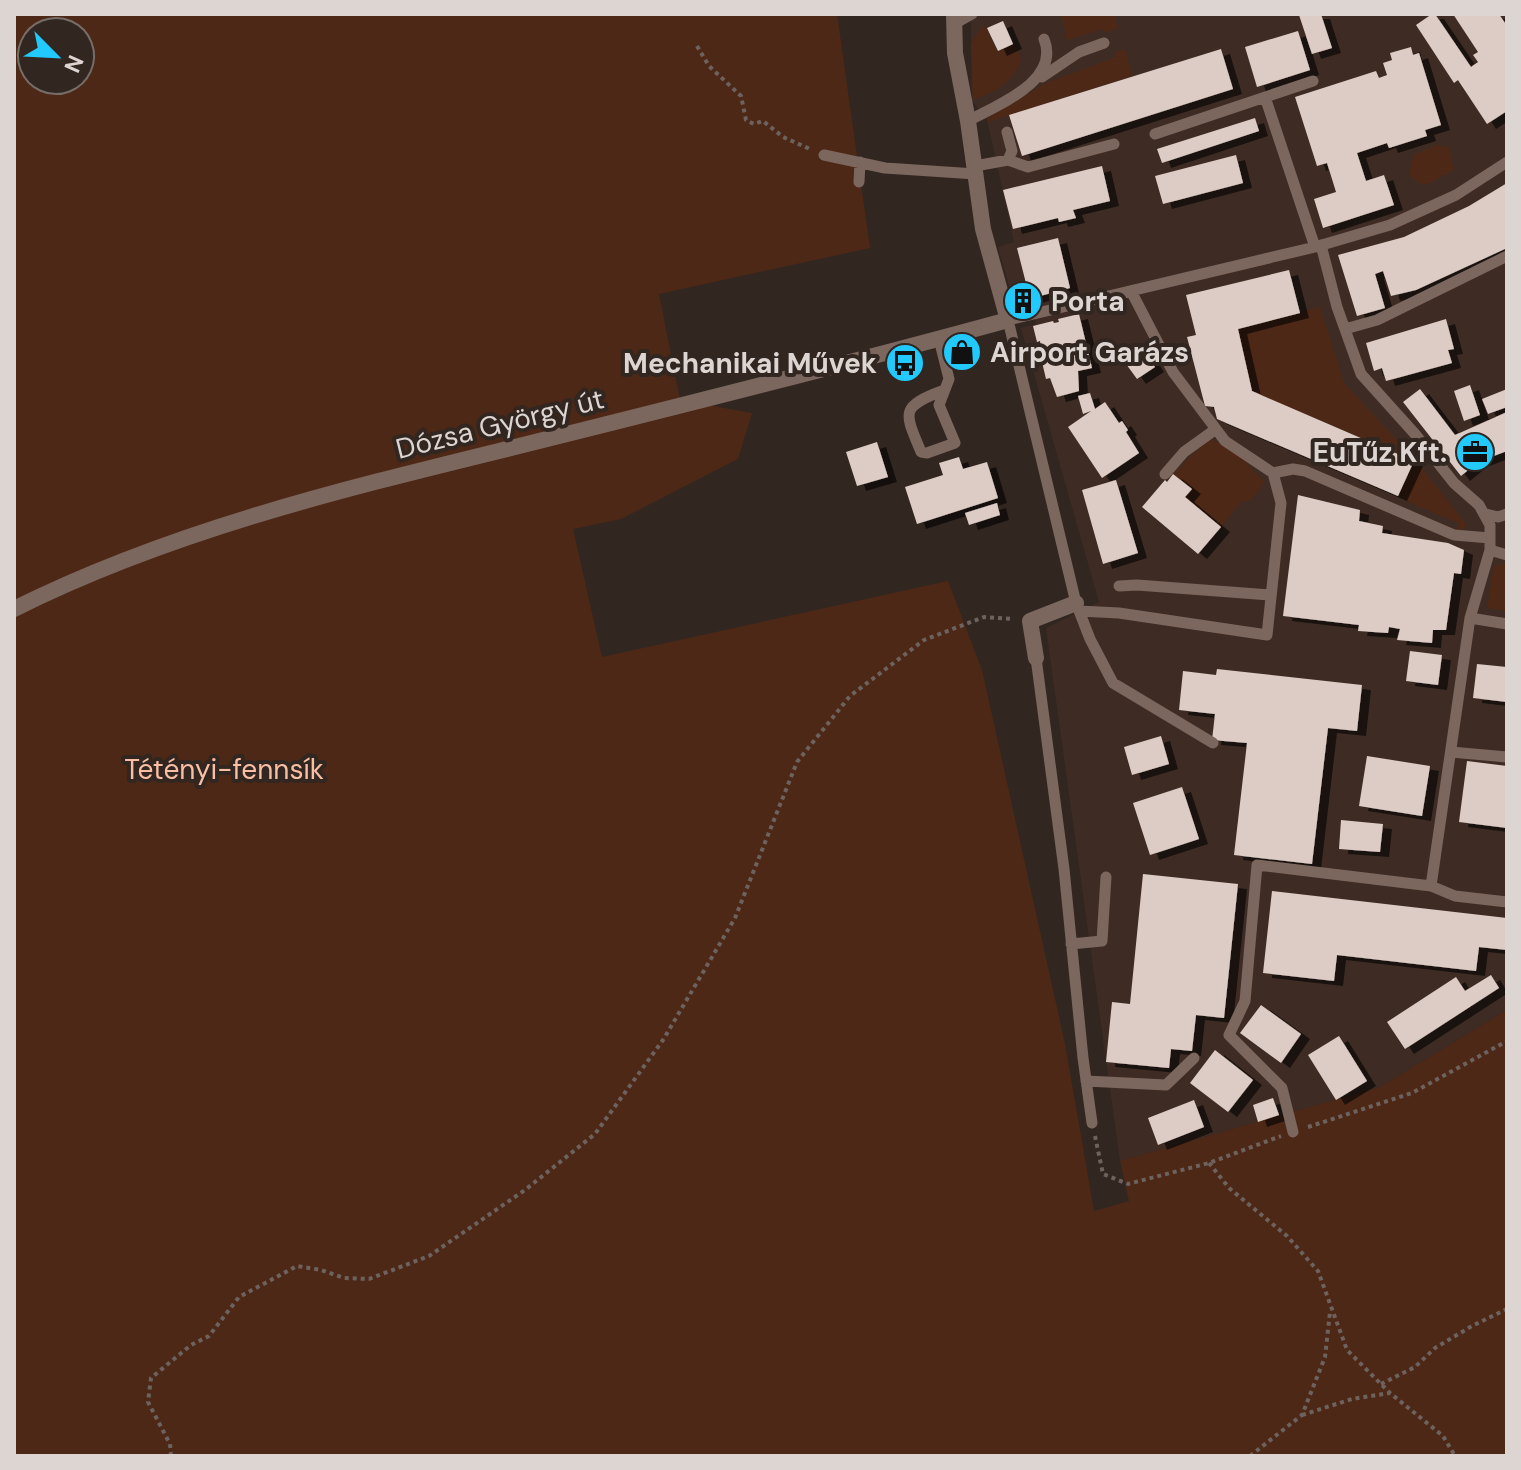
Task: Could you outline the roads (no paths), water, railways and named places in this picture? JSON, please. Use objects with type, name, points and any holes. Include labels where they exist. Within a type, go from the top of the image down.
[{"type":"street","points":[[954,19],[955,53],[983,229],[1008,320]]},
{"type":"street","name":"Dózsa György út","points":[[14,609],[112,563],[252,516],[365,484],[887,355],[1008,320]]},
{"type":"street","points":[[1036,658],[1030,621],[1078,607]]},
{"type":"lane","points":[[954,19],[972,14]]},
{"type":"lane","points":[[1034,82],[1044,70],[1047,58],[1044,39]]},
{"type":"lane","points":[[968,121],[1079,52],[1104,43]]},
{"type":"lane","points":[[1155,134],[1313,81]]},
{"type":"lane","points":[[1265,97],[1361,374],[1454,483],[1479,505],[1490,525],[1490,544],[1470,618],[1431,886]]},
{"type":"lane","points":[[1007,132],[1012,151],[1008,160]]},
{"type":"lane","points":[[824,155],[885,168],[975,170],[1008,160],[1028,167],[1114,144]]},
{"type":"lane","points":[[859,182],[860,162]]},
{"type":"lane","points":[[1213,743],[1113,683],[1090,639],[1078,607],[1008,320],[1318,246],[1390,225],[1456,195],[1507,162]]},
{"type":"lane","points":[[1345,329],[1389,314],[1507,256]]},
{"type":"lane","points":[[1078,607],[1267,635],[1281,503],[1273,473],[1225,441],[1173,372],[1131,291]]},
{"type":"lane","points":[[939,339],[949,379],[939,405],[955,443],[927,453],[921,452],[909,422],[910,408],[917,400],[942,391]]},
{"type":"lane","points":[[1165,474],[1184,452],[1216,429]]},
{"type":"lane","points":[[1273,473],[1293,469],[1305,471],[1454,535],[1490,544],[1507,555]]},
{"type":"lane","points":[[1486,514],[1498,517],[1507,514]]},
{"type":"lane","points":[[1119,586],[1270,595]]},
{"type":"lane","points":[[1470,618],[1507,624]]},
{"type":"lane","points":[[1036,658],[1064,869],[1092,1123]]},
{"type":"lane","points":[[1451,752],[1507,757]]},
{"type":"lane","points":[[1293,1132],[1282,1088],[1229,1035],[1245,1001],[1257,865],[1431,886],[1455,896],[1507,902]]},
{"type":"lane","points":[[1071,944],[1102,941],[1106,877]]},
{"type":"lane","points":[[1086,1081],[1166,1085],[1194,1058]]},
{"type":"place","name":"Porta","points":[[1023,301]]},
{"type":"place","name":"Airport Garázs","points":[[962,352]]},
{"type":"place","name":"Mechanikai Művek","points":[[905,363]]},
{"type":"place","name":"EuTűz Kft.","points":[[1475,452]]},
{"type":"park label","name":"Tétényi-fennsík","points":[[224,769]]}]
